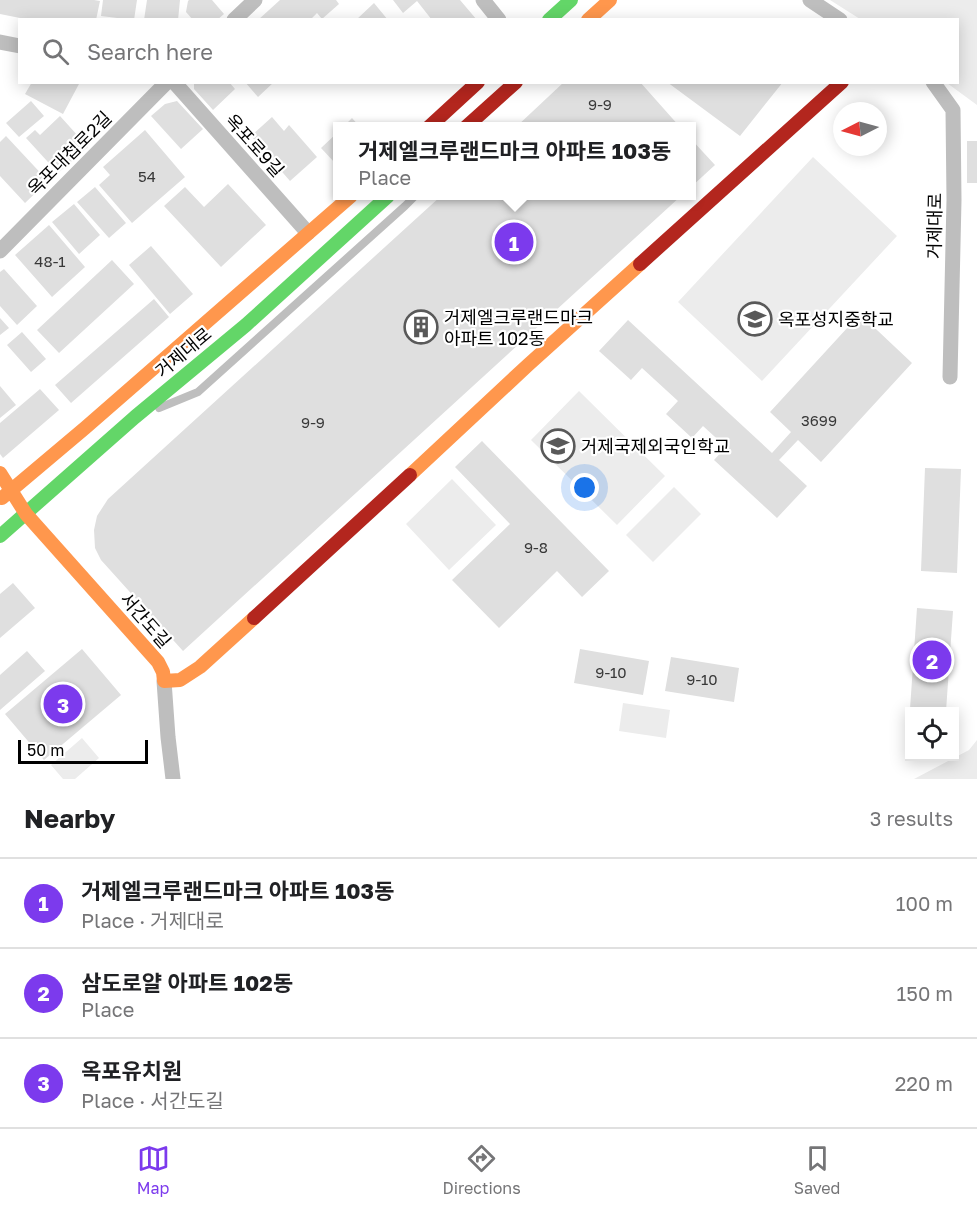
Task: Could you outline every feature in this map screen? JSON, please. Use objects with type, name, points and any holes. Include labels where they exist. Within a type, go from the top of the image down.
[{"type":"street","points":[[236,18],[255,0]]},
{"type":"street","points":[[483,0],[497,18]]},
{"type":"street","points":[[551,18],[571,0]]},
{"type":"street","points":[[590,18],[610,0]]},
{"type":"street","points":[[810,0],[837,18]]},
{"type":"street","points":[[0,42],[18,46]]},
{"type":"street","name":"옥포대첩로2길","points":[[0,251],[164,84]]},
{"type":"street","name":"옥포로9길","points":[[176,84],[308,233]]},
{"type":"street","points":[[433,122],[476,84]]},
{"type":"street","points":[[471,122],[515,84]]},
{"type":"street","points":[[164,681],[180,680],[200,667],[545,350],[840,84]]},
{"type":"street","name":"거제대로","points":[[934,84],[953,110],[954,200],[950,377]]},
{"type":"street","name":"거제대로","points":[[5,495],[345,200]]},
{"type":"street","name":"거제대로","points":[[0,536],[135,417],[246,325],[383,200]]},
{"type":"street","name":"서간도길","points":[[0,473],[5,495],[26,514],[158,662],[163,672],[173,779]]},
{"type":"lane","points":[[482,122],[515,84]]},
{"type":"lane","points":[[135,417],[198,392],[410,200]]},
{"type":"shaded area","points":[[830,0],[977,0],[977,105],[948,84],[959,84],[959,18],[858,18]]},
{"type":"shaded area","points":[[813,157],[897,236],[762,381],[678,302]]},
{"type":"shaded area","points":[[579,391],[665,476],[617,525],[531,440]]},
{"type":"shaded area","points":[[452,479],[496,525],[449,570],[406,524]]},
{"type":"shaded area","points":[[674,487],[701,514],[653,562],[626,535]]},
{"type":"shaded area","points":[[623,703],[670,710],[666,738],[619,731]]},
{"type":"shaded area","points":[[82,738],[99,758],[75,779],[63,779],[51,765]]},
{"type":"shaded area","points":[[977,740],[977,779],[914,779],[948,761],[959,761],[959,755],[969,750]]},
{"type":"building","points":[[0,0],[100,1],[96,18],[20,18],[0,14]]},
{"type":"building","points":[[103,0],[137,0],[134,18],[101,16]]},
{"type":"building","points":[[147,0],[180,0],[178,18],[144,18]]},
{"type":"building","points":[[212,0],[224,14],[219,18],[191,18],[186,12],[188,1]]},
{"type":"building","points":[[280,0],[336,0],[339,4],[323,18],[317,13],[312,18],[260,18]]},
{"type":"building","points":[[393,0],[460,0],[475,18],[430,18],[417,1],[403,13]]},
{"type":"building","points":[[374,3],[386,18],[358,18]]},
{"type":"building","points":[[31,84],[79,84],[63,114],[25,94]]},
{"type":"building","points":[[194,84],[231,84],[235,89],[213,110],[194,89]]},
{"type":"building","points":[[247,84],[272,84],[258,97]]},
{"type":"building","points":[[562,84],[642,84],[676,122],[521,122]]},
{"type":"building","points":[[670,84],[781,84],[740,136]]},
{"type":"building","points":[[31,101],[44,116],[19,137],[6,123]]},
{"type":"building","points":[[177,101],[203,129],[181,149],[151,116],[165,104]]},
{"type":"building","points":[[60,116],[88,147],[58,173],[26,138],[35,130],[40,135]]},
{"type":"building","points":[[272,117],[284,131],[289,125],[317,157],[290,181],[251,136]]},
{"type":"building","points":[[145,130],[185,177],[132,223],[99,185],[110,175],[103,167]]},
{"type":"building","points":[[6,136],[48,181],[25,203],[0,176],[0,142]]},
{"type":"building","points":[[333,137],[333,161],[321,148]]},
{"type":"building","points":[[967,141],[977,141],[977,183],[967,183]]},
{"type":"building","points":[[696,144],[715,165],[696,182]]},
{"type":"building","points":[[228,184],[266,225],[221,267],[164,206],[185,187],[204,207]]},
{"type":"building","points":[[95,187],[126,223],[109,238],[77,202]]},
{"type":"building","points":[[437,200],[677,200],[183,651],[101,560],[95,548],[94,530],[97,516],[108,499]]},
{"type":"building","points":[[74,204],[100,235],[79,254],[52,222]]},
{"type":"building","points":[[49,225],[85,267],[52,297],[15,255]]},
{"type":"building","points":[[151,246],[193,294],[170,314],[129,265]]},
{"type":"building","points":[[112,260],[134,284],[59,353],[37,330]]},
{"type":"building","points":[[4,269],[37,306],[17,325],[0,306],[0,272]]},
{"type":"building","points":[[154,299],[169,317],[71,403],[55,385]]},
{"type":"building","points":[[860,314],[912,363],[821,462],[798,440],[779,460],[807,486],[777,518],[714,460],[726,447],[703,426],[692,438],[666,414],[678,401],[642,368],[631,380],[599,351],[628,320],[772,453],[791,432],[770,412]]},
{"type":"building","points":[[0,318],[9,328],[0,335]]},
{"type":"building","points":[[22,332],[46,359],[31,372],[7,345]]},
{"type":"building","points":[[0,386],[16,405],[0,418]]},
{"type":"building","points":[[40,389],[59,410],[3,458],[0,454],[0,423]]},
{"type":"building","points":[[482,441],[609,571],[582,597],[557,571],[499,628],[452,580],[510,524],[455,467]]},
{"type":"building","points":[[925,468],[961,469],[957,573],[921,571]]},
{"type":"building","points":[[13,583],[35,608],[0,638],[0,594]]},
{"type":"building","points":[[917,608],[953,611],[946,707],[910,707]]},
{"type":"building","points":[[82,649],[121,695],[44,760],[5,714]]},
{"type":"building","points":[[580,649],[649,661],[643,695],[574,683]]},
{"type":"building","points":[[27,651],[45,671],[0,710],[0,675]]},
{"type":"building","points":[[671,657],[739,668],[734,702],[665,691]]},
{"type":"traffic: fast","points":[[551,18],[571,0]]},
{"type":"traffic: fast","points":[[0,536],[135,417],[246,325],[384,200]]},
{"type":"traffic: slow","points":[[590,18],[610,0]]},
{"type":"traffic: slow","points":[[2,498],[346,200]]},
{"type":"traffic: slow","points":[[410,475],[640,264]]},
{"type":"traffic: slow","points":[[0,473],[26,514],[158,662],[164,681],[180,680],[200,667],[254,618]]},
{"type":"traffic: jam","points":[[434,122],[476,84]]},
{"type":"traffic: jam","points":[[472,122],[514,84]]},
{"type":"traffic: jam","points":[[640,264],[840,84]]},
{"type":"traffic: jam","points":[[254,618],[410,475]]},
{"type":"place","name":"거제엘크루랜드마크 아파트 103동","points":[[514,242]]},
{"type":"place","name":"옥포성지중학교","points":[[755,319]]},
{"type":"place","name":"거제엘크루랜드마크 아파트 102동","points":[[421,327]]},
{"type":"place","name":"거제국제외국인학교","points":[[558,446]]},
{"type":"place","name":"삼도로얄 아파트 102동","points":[[932,660]]},
{"type":"place","name":"옥포유치원","points":[[63,704]]}]
